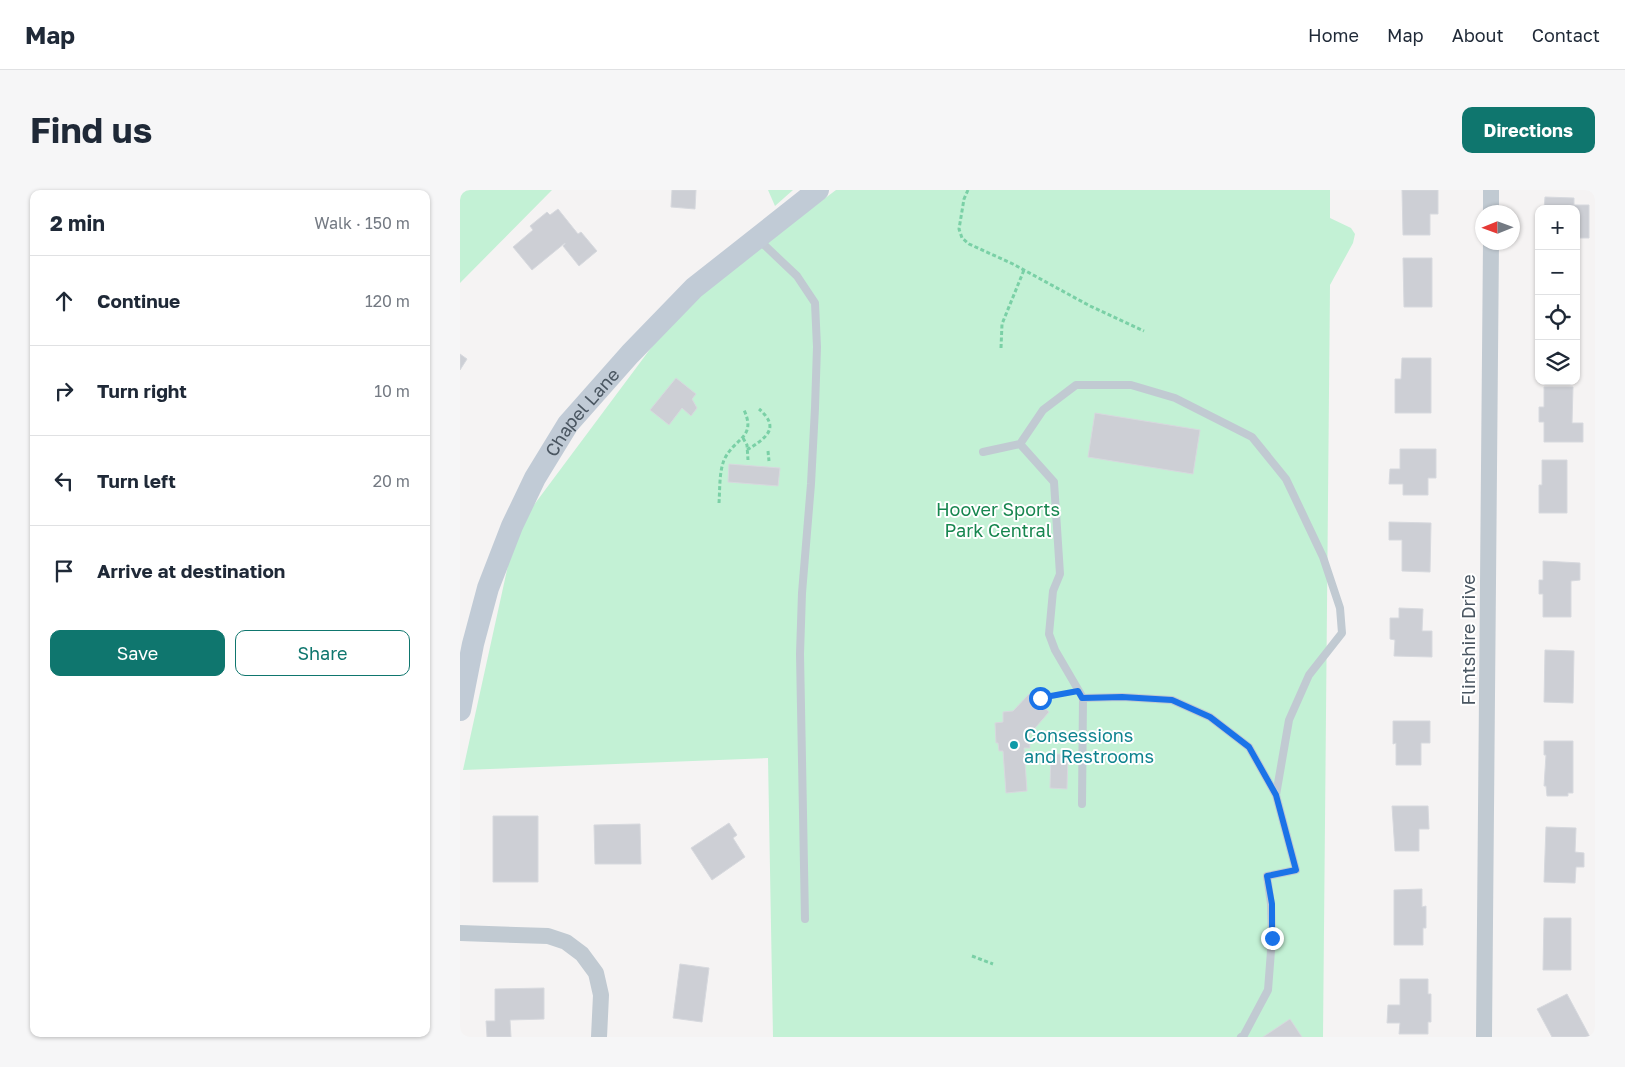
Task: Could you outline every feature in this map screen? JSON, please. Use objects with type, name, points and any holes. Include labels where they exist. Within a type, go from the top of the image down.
[{"type":"street","name":"Chapel Lane","points":[[460,710],[473,644],[488,588],[512,526],[535,478],[568,424],[630,354],[694,288],[818,190]]},
{"type":"street","points":[[1491,190],[1491,205]]},
{"type":"street","name":"Flintshire Drive","points":[[1484,1037],[1491,250]]},
{"type":"street","points":[[460,933],[548,936],[566,942],[582,954],[596,973],[601,995],[599,1037]]},
{"type":"lane","points":[[757,238],[797,276],[815,303],[817,346],[815,400],[811,484],[802,593],[800,654],[805,920]]},
{"type":"lane","points":[[983,452],[1020,444],[1043,410],[1076,385],[1131,385],[1175,398],[1252,438],[1286,479],[1323,557],[1340,608],[1342,633],[1309,675],[1289,720],[1276,795]]},
{"type":"lane","points":[[1020,444],[1054,482],[1060,574],[1053,591],[1049,634],[1055,650],[1082,698],[1082,804]]},
{"type":"lane","points":[[1082,698],[1122,697],[1172,700],[1210,717],[1249,747],[1276,795],[1296,870],[1267,876],[1272,904],[1272,938],[1268,990],[1244,1035],[1241,1037]]},
{"type":"path","points":[[968,190],[964,199],[959,229],[962,238],[969,244],[1024,270],[1090,306],[1144,331]]},
{"type":"path","points":[[1001,348],[1002,324],[1024,270]]},
{"type":"path","points":[[747,450],[768,434],[771,425],[768,417],[759,409]]},
{"type":"path","points":[[719,503],[722,468],[725,458],[743,438],[748,429],[744,410]]},
{"type":"path","points":[[743,438],[748,460]]},
{"type":"path","points":[[768,451],[769,461]]},
{"type":"path","points":[[1040,698],[1078,691]]},
{"type":"path","points":[[972,956],[993,964]]},
{"type":"green space","points":[[460,190],[552,190],[460,283]]},
{"type":"green space","points":[[768,190],[793,190],[775,206]]},
{"type":"green space","name":"Hoover Sports Park Central","points":[[836,190],[1330,190],[1330,218],[1351,228],[1355,234],[1353,243],[1330,285],[1323,1037],[773,1037],[768,758],[463,770],[516,529],[683,305]]},
{"type":"building","points":[[672,190],[696,190],[695,209],[671,207]]},
{"type":"building","points":[[1402,190],[1438,190],[1438,214],[1430,214],[1430,235],[1403,235]]},
{"type":"building","points":[[1545,197],[1574,198],[1574,205],[1544,205]]},
{"type":"building","points":[[1580,205],[1589,205],[1589,238],[1580,238]]},
{"type":"building","points":[[558,209],[578,234],[581,232],[597,251],[579,266],[563,246],[565,243],[532,270],[513,247],[533,230],[530,226],[547,212],[550,215]]},
{"type":"building","points":[[1403,258],[1432,258],[1432,307],[1404,307]]},
{"type":"building","points":[[460,354],[467,359],[460,370]]},
{"type":"building","points":[[1402,358],[1431,358],[1431,413],[1395,413],[1395,379],[1401,379]]},
{"type":"building","points":[[676,378],[696,394],[692,399],[697,408],[691,416],[682,408],[669,425],[650,410]]},
{"type":"building","points":[[1544,387],[1573,387],[1572,423],[1583,423],[1583,442],[1544,442],[1544,422],[1539,422],[1539,407],[1544,407]]},
{"type":"building","points":[[1095,413],[1200,430],[1193,474],[1088,457]]},
{"type":"building","points":[[1400,449],[1436,449],[1436,478],[1428,478],[1428,495],[1403,495],[1403,484],[1389,484],[1390,469],[1400,469]]},
{"type":"building","points":[[1542,460],[1567,460],[1567,513],[1539,513],[1539,485],[1542,485]]},
{"type":"building","points":[[729,464],[780,468],[778,486],[728,482]]},
{"type":"building","points":[[1389,522],[1431,523],[1430,572],[1402,571],[1402,540],[1389,540]]},
{"type":"building","points":[[1543,561],[1580,563],[1580,580],[1571,581],[1571,617],[1543,617],[1543,594],[1539,594],[1539,580],[1543,580]]},
{"type":"building","points":[[1399,608],[1423,609],[1422,631],[1432,631],[1432,657],[1394,656],[1395,640],[1390,639],[1390,618],[1399,618]]},
{"type":"building","points":[[1545,650],[1574,651],[1573,703],[1544,702]]},
{"type":"building","name":"Consessions and Restrooms","points":[[1029,694],[1049,712],[1029,735],[1030,748],[1024,748],[1027,791],[1006,793],[1003,751],[999,751],[998,743],[996,743],[995,723],[1003,722],[1003,712],[1013,711]]},
{"type":"building","points":[[1393,721],[1430,721],[1430,743],[1421,743],[1421,765],[1396,765],[1396,743],[1393,744]]},
{"type":"building","points":[[1544,741],[1573,741],[1573,793],[1568,793],[1568,796],[1547,796],[1546,786],[1544,786],[1546,755],[1544,755]]},
{"type":"building","points":[[1051,754],[1068,754],[1067,789],[1050,788]]},
{"type":"building","points":[[1392,806],[1428,806],[1429,829],[1419,829],[1419,851],[1395,851]]},
{"type":"building","points":[[493,816],[538,816],[538,882],[493,882]]},
{"type":"building","points":[[729,823],[737,835],[733,838],[745,857],[712,880],[691,848]]},
{"type":"building","points":[[640,824],[641,864],[595,864],[594,825]]},
{"type":"building","points":[[1546,827],[1576,828],[1575,852],[1584,853],[1584,867],[1576,867],[1575,883],[1544,882]]},
{"type":"building","points":[[1422,889],[1422,907],[1426,906],[1426,928],[1423,928],[1423,945],[1394,945],[1394,890]]},
{"type":"building","points":[[1544,918],[1571,918],[1571,970],[1543,970]]},
{"type":"building","points":[[680,964],[709,968],[702,1022],[673,1018]]},
{"type":"building","points":[[1400,979],[1428,979],[1428,994],[1431,994],[1431,1022],[1428,1022],[1428,1034],[1399,1034],[1400,1023],[1387,1023],[1388,1005],[1400,1005]]},
{"type":"building","points":[[544,988],[544,1019],[510,1020],[511,1037],[487,1037],[486,1021],[495,1021],[495,989]]},
{"type":"building","points":[[1567,994],[1590,1037],[1552,1037],[1537,1009]]},
{"type":"building","points":[[1290,1019],[1302,1037],[1263,1037]]},
{"type":"place","name":"Consessions and Restrooms","points":[[1014,745]]},
{"type":"route","points":[[1040,698],[1078,691],[1082,698],[1122,697],[1172,700],[1210,717],[1249,747],[1276,795],[1296,870],[1267,876],[1272,904],[1272,938]]}]
